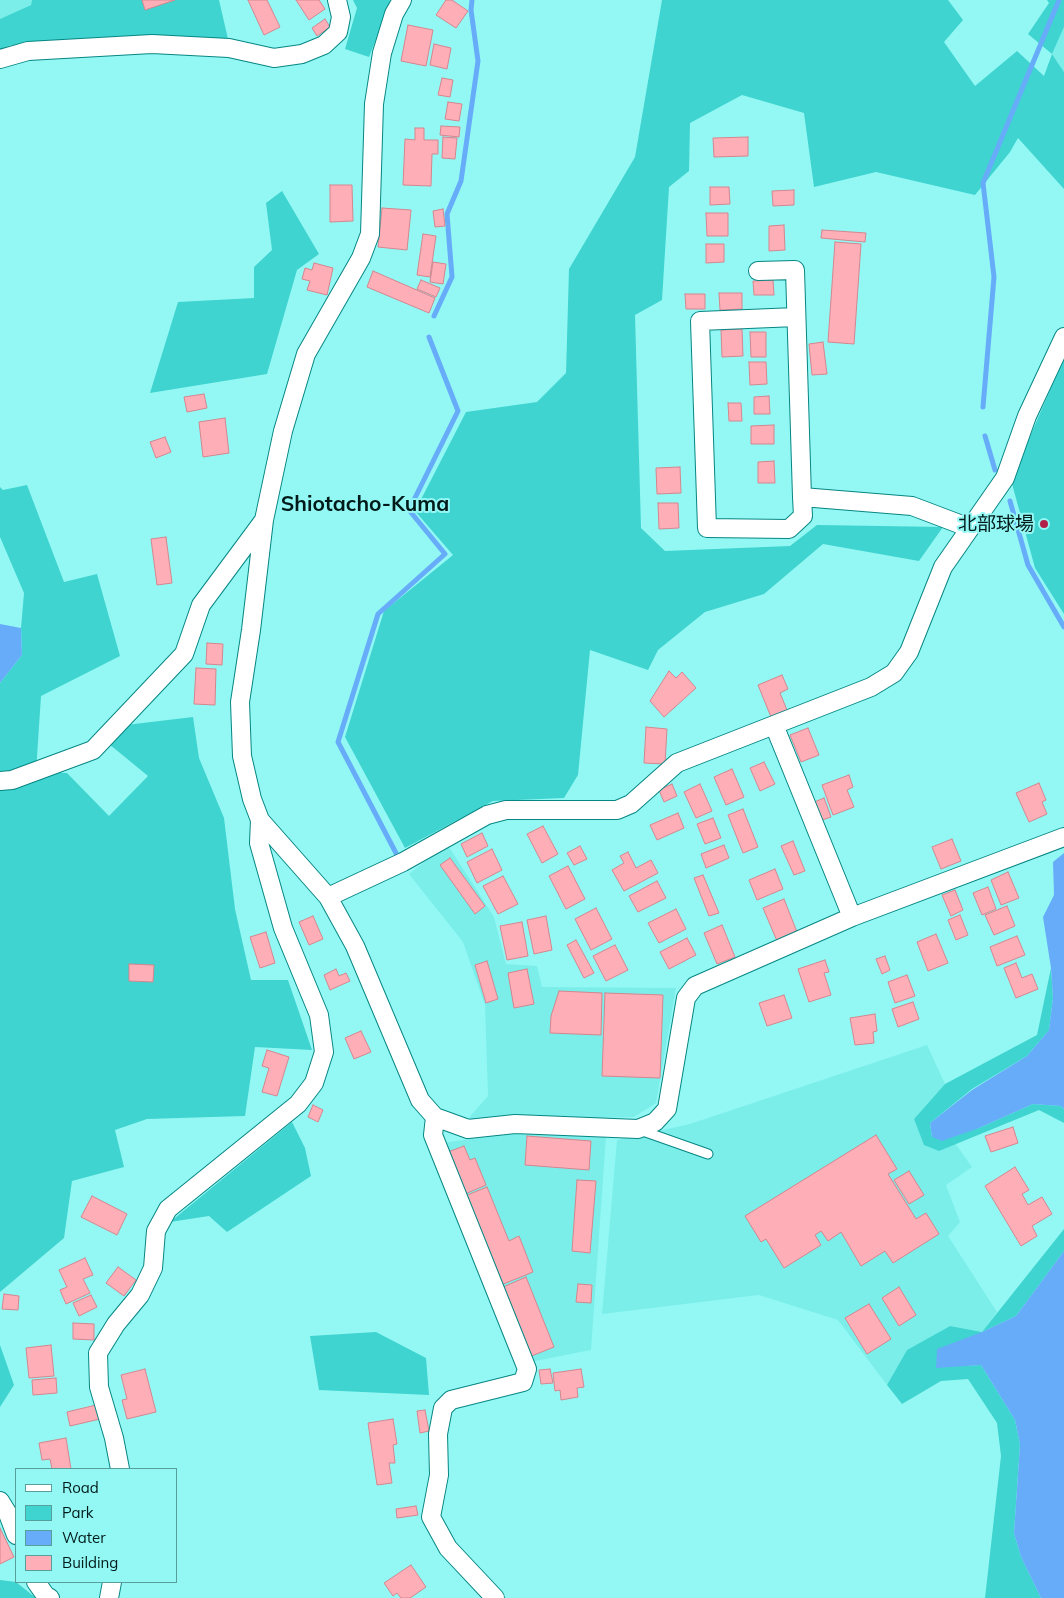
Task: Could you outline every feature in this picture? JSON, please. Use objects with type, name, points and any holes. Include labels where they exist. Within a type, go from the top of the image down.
[{"type":"street","points":[[0,60],[28,50],[152,44],[229,48],[274,58],[302,54],[324,45],[338,32],[341,17],[337,0]]},
{"type":"street","points":[[402,0],[394,14],[382,53],[374,104],[370,234],[361,258],[306,354],[283,431],[264,520],[240,702],[242,756],[252,799],[260,820],[328,897],[354,946],[420,1100],[435,1118],[468,1129],[515,1124],[638,1129],[656,1122],[666,1109],[686,998],[695,986],[852,917],[1064,837]]},
{"type":"street","points":[[758,271],[795,270],[803,516],[789,528],[707,528],[700,321],[796,317]]},
{"type":"street","points":[[328,897],[403,862],[487,815],[506,810],[617,810],[631,804],[677,763],[871,687],[894,673],[909,652],[943,567],[1005,478],[1027,416],[1064,337]]},
{"type":"street","points":[[802,497],[912,506],[970,528]]},
{"type":"street","points":[[0,781],[12,780],[93,750],[184,654],[201,605],[264,520]]},
{"type":"street","points":[[774,725],[852,917]]},
{"type":"street","points":[[120,1468],[114,1438],[99,1387],[98,1353],[116,1324],[140,1295],[153,1268],[156,1231],[168,1209],[298,1104],[314,1083],[324,1052],[318,1016],[283,928],[259,843],[260,820]]},
{"type":"street","points":[[435,1118],[433,1135],[527,1369],[523,1382],[451,1400],[443,1408],[438,1434],[439,1475],[431,1517],[448,1548],[495,1598]]},
{"type":"street","points":[[0,1501],[8,1514],[15,1532]]},
{"type":"street","points":[[37,1583],[46,1596],[50,1598]]},
{"type":"street","points":[[109,1598],[112,1583]]},
{"type":"lane","points":[[638,1129],[708,1154]]},
{"type":"shaded area","points":[[0,0],[32,0],[31,5],[0,19]]},
{"type":"shaded area","points":[[1064,27],[1064,72],[1052,54]]},
{"type":"shaded area","points":[[447,844],[494,917],[506,964],[537,966],[542,987],[676,988],[656,1103],[634,1117],[466,1121],[488,1096],[485,1005],[463,942],[409,874]]},
{"type":"shaded area","points":[[927,1045],[945,1084],[914,1119],[939,1151],[955,1143],[972,1167],[946,1185],[960,1222],[948,1236],[997,1312],[982,1332],[950,1326],[907,1350],[887,1385],[838,1320],[759,1295],[602,1314],[617,1140],[690,1124]]},
{"type":"shaded area","points":[[516,1132],[606,1136],[591,1350],[530,1362],[443,1143]]},
{"type":"green space","points":[[32,0],[219,0],[228,39],[152,35],[11,45],[0,49],[0,19],[31,5]]},
{"type":"green space","points":[[353,0],[391,1],[369,57],[345,49],[357,8]]},
{"type":"green space","points":[[662,0],[948,0],[963,20],[944,42],[975,86],[1017,51],[1044,76],[1052,54],[1064,72],[1064,189],[1018,138],[1010,152],[975,195],[876,172],[814,187],[804,113],[742,95],[690,123],[689,171],[669,187],[662,300],[635,315],[641,528],[665,551],[790,546],[817,525],[943,527],[919,561],[823,544],[764,594],[705,612],[658,650],[648,670],[590,650],[578,775],[564,798],[493,801],[405,848],[345,737],[384,611],[453,555],[415,511],[466,412],[537,402],[566,373],[569,269],[635,157]]},
{"type":"green space","points":[[1047,0],[1064,0],[1064,27],[1052,54],[1028,34],[1049,3]]},
{"type":"green space","points":[[282,191],[319,254],[297,270],[267,374],[150,393],[178,302],[254,298],[254,267],[272,250],[266,203]]},
{"type":"green space","name":"北部球場","points":[[1064,358],[1064,614],[1035,568],[1011,480]]},
{"type":"green space","points":[[27,485],[64,582],[97,574],[120,656],[41,696],[36,772],[67,773],[109,816],[148,776],[109,744],[126,725],[193,717],[199,758],[224,818],[235,909],[251,980],[288,980],[312,1050],[255,1047],[245,1116],[147,1119],[115,1130],[124,1167],[72,1181],[64,1238],[0,1292],[0,683],[22,655],[21,628],[24,593],[0,537],[0,487],[3,490]]},
{"type":"green space","points":[[1051,968],[1053,998],[1049,1030],[1027,1056],[972,1089],[930,1123],[932,1137],[979,1128],[1033,1104],[1061,1106],[1064,1109],[1064,1123],[1039,1110],[939,1151],[924,1145],[914,1119],[945,1084],[1037,1035]]},
{"type":"green space","points":[[292,1122],[305,1148],[311,1176],[227,1232],[209,1216],[170,1222]]},
{"type":"green space","points":[[1064,1229],[1064,1251],[1016,1316],[982,1332]]},
{"type":"green space","points":[[950,1326],[982,1332],[936,1367],[981,1365],[1015,1420],[1020,1444],[1014,1533],[1021,1557],[1041,1598],[985,1598],[1001,1456],[997,1423],[968,1379],[941,1381],[902,1404],[887,1385],[907,1350]]},
{"type":"green space","points":[[376,1332],[426,1358],[429,1395],[319,1390],[310,1336]]},
{"type":"green space","points":[[0,1345],[14,1385],[0,1407]]},
{"type":"green space","points":[[0,1580],[17,1583],[36,1598],[0,1598]]},
{"type":"water","points":[[0,624],[21,628],[22,655],[0,683]]},
{"type":"water","points":[[1064,853],[1064,1109],[1061,1106],[1033,1104],[979,1128],[942,1141],[932,1137],[930,1123],[972,1090],[1027,1056],[1049,1030],[1053,998],[1051,968],[1043,917],[1054,895],[1053,862]]},
{"type":"water","points":[[1064,1251],[1064,1598],[1041,1598],[1021,1557],[1014,1533],[1020,1444],[1015,1420],[981,1365],[936,1368],[937,1349],[982,1332],[1016,1316]]},
{"type":"building","points":[[142,0],[175,0],[145,10]]},
{"type":"building","points":[[248,0],[267,0],[280,27],[264,35]]},
{"type":"building","points":[[296,0],[319,0],[325,9],[309,20]]},
{"type":"building","points":[[446,0],[452,0],[468,11],[456,28],[436,15]]},
{"type":"building","points":[[325,19],[330,27],[317,36],[312,28]]},
{"type":"building","points":[[408,25],[433,30],[426,66],[401,61]]},
{"type":"building","points":[[434,44],[451,48],[447,69],[430,65]]},
{"type":"building","points":[[442,78],[453,80],[450,97],[438,95]]},
{"type":"building","points":[[448,102],[462,104],[459,121],[445,119]]},
{"type":"building","points":[[441,126],[460,127],[459,137],[440,135]]},
{"type":"building","points":[[415,128],[424,128],[424,140],[438,140],[438,154],[432,154],[431,186],[403,185],[405,139],[415,140]]},
{"type":"building","points":[[443,137],[457,138],[455,159],[442,158]]},
{"type":"building","points":[[748,137],[748,156],[714,157],[713,138]]},
{"type":"building","points":[[330,185],[352,185],[353,221],[330,222]]},
{"type":"building","points":[[710,187],[729,187],[730,204],[710,205]]},
{"type":"building","points":[[794,190],[794,205],[773,206],[772,191]]},
{"type":"building","points":[[382,208],[411,210],[407,250],[378,247]]},
{"type":"building","points":[[443,209],[445,226],[435,227],[433,211]]},
{"type":"building","points":[[706,213],[728,213],[728,236],[707,236]]},
{"type":"building","points":[[784,225],[785,250],[769,251],[769,226]]},
{"type":"building","points":[[822,230],[866,233],[865,242],[821,238]]},
{"type":"building","points":[[423,234],[436,236],[430,277],[417,275]]},
{"type":"building","points":[[835,242],[861,244],[854,344],[828,342]]},
{"type":"building","points":[[706,244],[724,244],[724,262],[706,263]]},
{"type":"building","points":[[433,262],[446,264],[443,284],[430,282]]},
{"type":"building","points":[[314,263],[333,268],[327,295],[307,290],[310,281],[302,279],[305,268],[312,270]]},
{"type":"building","points":[[373,271],[435,298],[429,313],[367,287]]},
{"type":"building","points":[[421,280],[440,288],[436,297],[417,289]]},
{"type":"building","points":[[773,280],[774,295],[754,295],[753,281]]},
{"type":"building","points":[[719,293],[742,293],[742,309],[720,310]]},
{"type":"building","points":[[685,294],[705,294],[705,309],[686,309]]},
{"type":"building","points":[[742,329],[743,356],[722,357],[721,330]]},
{"type":"building","points":[[750,332],[766,332],[766,357],[751,357]]},
{"type":"building","points":[[823,342],[827,374],[812,375],[809,344]]},
{"type":"building","points":[[749,362],[766,362],[767,384],[750,385]]},
{"type":"building","points":[[204,394],[207,408],[187,412],[184,397]]},
{"type":"building","points":[[769,396],[770,414],[754,414],[754,397]]},
{"type":"building","points":[[728,403],[741,403],[742,421],[729,421]]},
{"type":"building","points":[[225,418],[229,453],[203,457],[199,422]]},
{"type":"building","points":[[774,425],[774,444],[751,444],[751,426]]},
{"type":"building","points":[[165,437],[171,452],[156,458],[150,442]]},
{"type":"building","points":[[774,461],[775,483],[758,483],[758,462]]},
{"type":"building","points":[[680,467],[681,493],[657,494],[656,468]]},
{"type":"building","points":[[658,503],[678,503],[679,528],[659,529]]},
{"type":"building","points":[[166,537],[172,583],[157,585],[151,539]]},
{"type":"building","points":[[207,643],[223,644],[222,665],[206,664]]},
{"type":"building","points":[[196,668],[216,669],[215,705],[194,704]]},
{"type":"building","points":[[669,671],[676,678],[682,672],[696,688],[664,717],[650,701]]},
{"type":"building","points":[[782,675],[788,689],[780,693],[787,710],[771,717],[758,685]]},
{"type":"building","points":[[646,727],[667,729],[665,764],[644,763]]},
{"type":"building","points":[[808,728],[819,755],[801,762],[790,735]]},
{"type":"building","points":[[764,762],[775,784],[760,791],[750,768]]},
{"type":"building","points":[[732,769],[744,797],[726,805],[714,777]]},
{"type":"building","points":[[849,775],[853,787],[847,790],[854,807],[833,815],[822,785]]},
{"type":"building","points":[[1039,783],[1046,800],[1042,802],[1047,814],[1029,822],[1016,793]]},
{"type":"building","points":[[672,784],[677,796],[664,802],[659,790]]},
{"type":"building","points":[[700,784],[712,811],[696,818],[684,792]]},
{"type":"building","points":[[824,798],[831,817],[819,821],[812,803]]},
{"type":"building","points":[[743,809],[758,847],[743,853],[728,815]]},
{"type":"building","points":[[678,813],[684,828],[657,840],[650,825]]},
{"type":"building","points":[[713,818],[721,838],[705,844],[697,824]]},
{"type":"building","points":[[543,826],[558,854],[542,863],[527,834]]},
{"type":"building","points":[[482,833],[488,846],[467,857],[461,844]]},
{"type":"building","points":[[952,839],[961,861],[941,869],[932,847]]},
{"type":"building","points":[[793,841],[805,871],[794,875],[781,846]]},
{"type":"building","points":[[724,845],[729,858],[706,868],[701,854]]},
{"type":"building","points":[[580,846],[587,859],[574,865],[567,853]]},
{"type":"building","points":[[492,849],[502,870],[477,883],[467,862]]},
{"type":"building","points":[[628,852],[636,868],[651,860],[658,873],[624,891],[612,870],[624,863],[620,856]]},
{"type":"building","points":[[450,858],[485,906],[475,914],[440,865]]},
{"type":"building","points":[[568,866],[585,899],[566,909],[549,876]]},
{"type":"building","points":[[775,869],[783,889],[757,900],[749,880]]},
{"type":"building","points":[[1008,872],[1019,898],[1001,905],[991,880]]},
{"type":"building","points":[[703,875],[719,913],[709,916],[694,878]]},
{"type":"building","points":[[503,876],[518,904],[498,914],[483,886]]},
{"type":"building","points":[[657,881],[666,898],[638,912],[629,896]]},
{"type":"building","points":[[988,887],[996,909],[982,915],[973,893]]},
{"type":"building","points":[[955,890],[963,910],[951,916],[942,895]]},
{"type":"building","points":[[784,899],[797,932],[777,941],[763,908]]},
{"type":"building","points":[[1007,906],[1015,926],[994,935],[985,915]]},
{"type":"building","points":[[596,908],[612,939],[591,950],[575,919]]},
{"type":"building","points":[[676,909],[686,929],[659,943],[648,923]]},
{"type":"building","points":[[960,915],[968,935],[956,940],[948,920]]},
{"type":"building","points":[[313,916],[323,939],[309,945],[299,922]]},
{"type":"building","points":[[546,916],[552,950],[534,954],[527,920]]},
{"type":"building","points":[[522,922],[528,956],[507,960],[500,926]]},
{"type":"building","points":[[722,925],[735,957],[717,964],[704,933]]},
{"type":"building","points":[[266,932],[275,963],[260,968],[250,937]]},
{"type":"building","points":[[936,934],[948,963],[928,971],[917,942]]},
{"type":"building","points":[[1017,936],[1025,955],[997,966],[990,947]]},
{"type":"building","points":[[687,938],[696,955],[669,969],[660,952]]},
{"type":"building","points":[[576,940],[594,973],[584,978],[567,945]]},
{"type":"building","points":[[615,945],[628,970],[606,981],[593,956]]},
{"type":"building","points":[[885,956],[890,970],[882,974],[876,959]]},
{"type":"building","points":[[825,960],[829,972],[824,973],[831,995],[809,1002],[798,969]]},
{"type":"building","points":[[487,961],[498,999],[486,1003],[475,965]]},
{"type":"building","points":[[1016,963],[1022,978],[1032,974],[1038,989],[1016,998],[1004,968]]},
{"type":"building","points":[[129,964],[154,965],[153,982],[129,981]]},
{"type":"building","points":[[336,969],[339,976],[346,973],[350,981],[330,990],[324,975]]},
{"type":"building","points":[[527,969],[534,1004],[514,1008],[508,973]]},
{"type":"building","points":[[907,975],[915,996],[895,1003],[888,982]]},
{"type":"building","points":[[559,991],[602,993],[601,1035],[550,1033],[551,1016]]},
{"type":"building","points":[[605,993],[663,995],[660,1078],[602,1076]]},
{"type":"building","points":[[784,995],[792,1018],[767,1026],[759,1003]]},
{"type":"building","points":[[913,1002],[919,1019],[898,1027],[892,1009]]},
{"type":"building","points":[[875,1014],[877,1031],[873,1032],[874,1043],[855,1045],[850,1018]]},
{"type":"building","points":[[361,1031],[371,1052],[354,1059],[345,1038]]},
{"type":"building","points":[[267,1050],[289,1057],[277,1096],[262,1092],[269,1068],[262,1066]]},
{"type":"building","points":[[313,1105],[323,1110],[318,1122],[308,1117]]},
{"type":"building","points":[[1013,1127],[1018,1143],[991,1152],[985,1136]]},
{"type":"building","points":[[876,1135],[897,1169],[888,1174],[916,1219],[926,1213],[939,1234],[893,1263],[885,1251],[861,1266],[841,1232],[828,1241],[821,1231],[815,1235],[821,1245],[784,1268],[766,1239],[761,1242],[745,1216]]},
{"type":"building","points":[[527,1136],[591,1141],[589,1170],[525,1165]]},
{"type":"building","points":[[464,1146],[470,1160],[475,1158],[486,1185],[465,1194],[448,1152]]},
{"type":"building","points":[[1015,1167],[1029,1190],[1022,1194],[1028,1205],[1042,1197],[1052,1214],[1032,1226],[1037,1236],[1021,1246],[985,1186]]},
{"type":"building","points":[[909,1171],[924,1195],[909,1204],[894,1180]]},
{"type":"building","points":[[577,1180],[596,1181],[590,1253],[572,1251]]},
{"type":"building","points":[[487,1187],[509,1241],[519,1236],[533,1272],[501,1285],[465,1196]]},
{"type":"building","points":[[92,1196],[127,1214],[117,1235],[81,1217]]},
{"type":"building","points":[[85,1258],[93,1275],[83,1279],[90,1293],[66,1304],[60,1290],[67,1287],[59,1270]]},
{"type":"building","points":[[118,1267],[136,1280],[124,1296],[106,1283]]},
{"type":"building","points":[[526,1277],[554,1347],[529,1357],[501,1288]]},
{"type":"building","points":[[578,1284],[592,1285],[591,1303],[576,1302]]},
{"type":"building","points":[[899,1287],[916,1315],[899,1326],[882,1298]]},
{"type":"building","points":[[4,1294],[19,1296],[18,1310],[2,1309]]},
{"type":"building","points":[[91,1295],[97,1307],[79,1316],[73,1303]]},
{"type":"building","points":[[869,1304],[891,1339],[867,1354],[845,1318]]},
{"type":"building","points":[[73,1323],[94,1324],[94,1340],[73,1339]]},
{"type":"building","points":[[51,1345],[54,1376],[29,1378],[26,1348]]},
{"type":"building","points":[[145,1369],[156,1412],[127,1419],[122,1400],[127,1399],[121,1375]]},
{"type":"building","points":[[550,1369],[553,1383],[541,1384],[539,1370]]},
{"type":"building","points":[[581,1369],[584,1387],[577,1388],[578,1397],[561,1400],[560,1390],[555,1391],[553,1373]]},
{"type":"building","points":[[56,1378],[57,1393],[33,1395],[32,1380]]},
{"type":"building","points":[[96,1405],[100,1419],[70,1426],[67,1412]]},
{"type":"building","points":[[425,1410],[429,1431],[420,1433],[417,1411]]},
{"type":"building","points":[[393,1419],[397,1444],[393,1445],[395,1463],[389,1463],[392,1483],[377,1485],[368,1423]]},
{"type":"building","points":[[66,1438],[71,1468],[52,1468],[50,1459],[42,1460],[39,1443]]},
{"type":"building","points":[[416,1506],[418,1515],[397,1518],[396,1509]]},
{"type":"building","points":[[0,1528],[14,1557],[0,1564]]},
{"type":"building","points":[[411,1565],[426,1587],[410,1598],[401,1598],[397,1593],[393,1596],[384,1583]]},
{"type":"waterway","points":[[434,316],[452,277],[447,214],[461,181],[478,61],[471,10],[472,0]]},
{"type":"waterway","points":[[983,407],[994,277],[983,183],[1059,0]]},
{"type":"waterway","points":[[397,855],[338,742],[378,614],[445,554],[409,510],[458,411],[429,337]]},
{"type":"waterway","points":[[985,436],[995,470]]},
{"type":"waterway","points":[[1010,501],[1028,565],[1064,627]]},
{"type":"place","name":"北部球場","points":[[1044,524]]},
{"type":"district","name":"Shiotacho-Kuma","points":[[365,505]]}]
